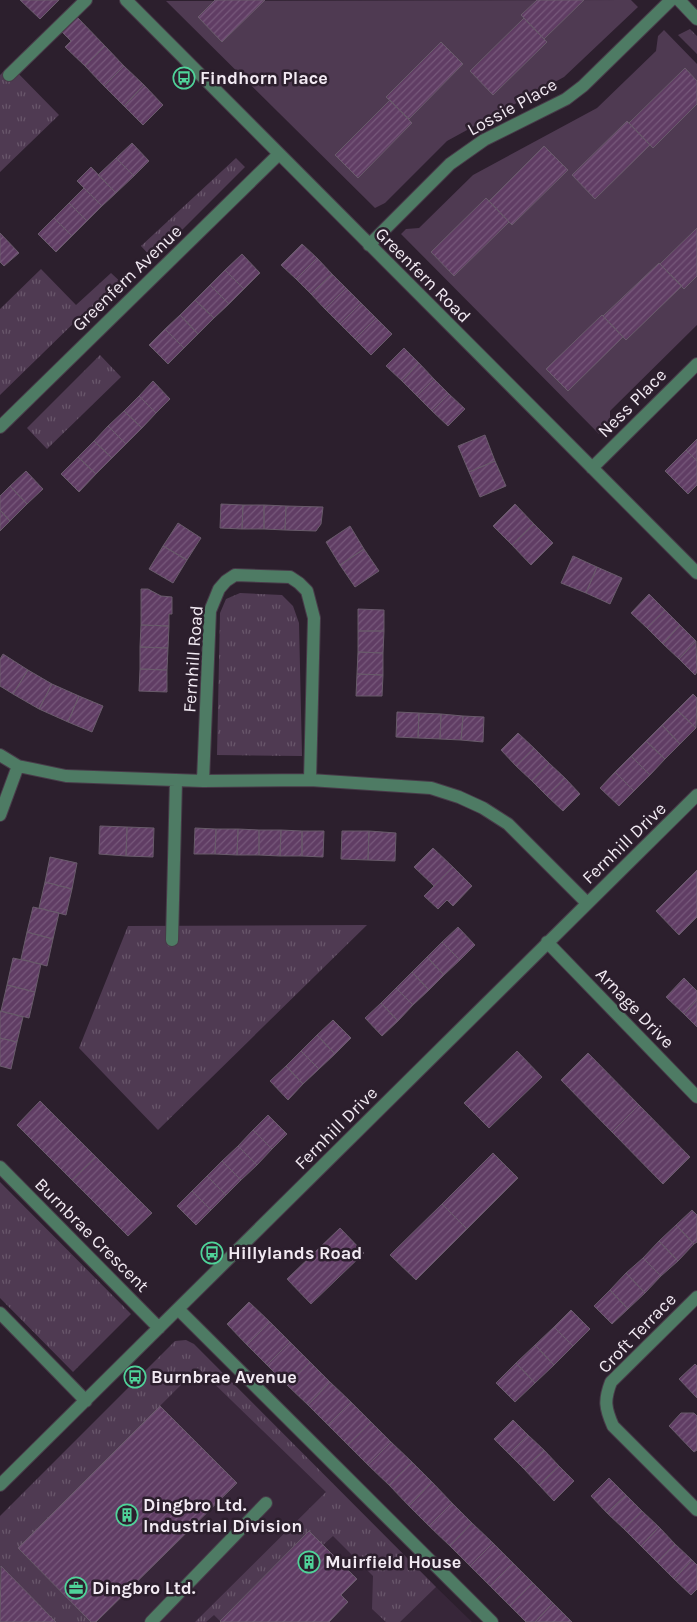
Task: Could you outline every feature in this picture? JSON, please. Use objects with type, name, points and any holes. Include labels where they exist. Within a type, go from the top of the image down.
[{"type":"street","points":[[9,75],[86,0]]},
{"type":"street","name":"Lossie Place","points":[[369,245],[450,164],[484,140],[566,99],[584,86],[671,0]]},
{"type":"street","points":[[678,0],[697,19]]},
{"type":"street","name":"Greenfern Road","points":[[129,1],[369,245],[697,573]]},
{"type":"street","name":"Greenfern Avenue","points":[[0,427],[279,154]]},
{"type":"street","name":"Ness Place","points":[[592,468],[697,364]]},
{"type":"street","name":"Fernhill Road","points":[[203,781],[210,611],[219,589],[235,575],[290,577],[307,591],[314,618],[310,780]]},
{"type":"street","points":[[0,755],[18,766],[66,776],[203,781],[310,780],[431,788],[459,797],[483,808],[508,824],[587,903]]},
{"type":"street","points":[[0,815],[18,766]]},
{"type":"street","points":[[172,940],[176,780]]},
{"type":"street","name":"Fernhill Drive","points":[[0,1485],[547,942],[697,796]]},
{"type":"street","name":"Arnage Drive","points":[[547,942],[697,1097]]},
{"type":"street","name":"Burnbrae Crescent","points":[[0,1167],[159,1328]]},
{"type":"street","name":"Croft Terrace","points":[[697,1297],[611,1382],[606,1395],[606,1411],[613,1426],[697,1510]]},
{"type":"street","points":[[178,1309],[492,1622]]},
{"type":"street","points":[[0,1313],[86,1401]]},
{"type":"street","points":[[151,1622],[266,1502]]},
{"type":"shaded area","points":[[207,1359],[472,1622],[0,1622],[0,1567]]},
{"type":"green space","points":[[631,0],[638,7],[564,77],[447,141],[385,203],[375,208],[166,1]]},
{"type":"green space","points":[[690,29],[697,36],[697,54],[678,35]]},
{"type":"green space","points":[[664,30],[697,64],[697,325],[610,411],[610,423],[599,434],[401,234],[406,229],[419,228],[473,175],[597,108],[656,51],[658,36]]},
{"type":"green space","points":[[10,65],[59,115],[0,172],[0,75]]},
{"type":"green space","points":[[236,158],[245,167],[153,259],[141,246]]},
{"type":"green space","points":[[41,269],[76,305],[111,273],[125,286],[89,322],[82,315],[0,395],[0,309]]},
{"type":"green space","points":[[100,355],[121,377],[47,449],[27,428]]},
{"type":"green space","points":[[240,593],[282,595],[293,606],[299,623],[302,756],[217,755],[220,613],[226,599]]},
{"type":"green space","points":[[367,925],[158,1130],[79,1048],[128,926]]},
{"type":"green space","points":[[0,1182],[131,1314],[73,1372],[0,1298]]},
{"type":"green space","points":[[186,1340],[194,1344],[436,1587],[400,1622],[386,1622],[372,1609],[373,1576],[333,1536],[323,1545],[309,1531],[220,1621],[214,1615],[206,1622],[195,1622],[326,1492],[198,1368],[18,1548],[91,1622],[56,1622],[0,1567],[0,1516],[175,1341]]},
{"type":"building","points":[[20,0],[59,0],[40,19]]},
{"type":"building","points":[[215,0],[265,0],[222,42],[198,17]]},
{"type":"building","points":[[537,0],[584,0],[544,39],[521,15]]},
{"type":"building","points":[[77,17],[105,46],[85,66],[65,47],[71,41],[62,32]]},
{"type":"building","points":[[524,18],[547,42],[493,95],[470,71]]},
{"type":"building","points":[[441,42],[463,64],[409,119],[386,97]]},
{"type":"building","points":[[105,46],[124,66],[104,86],[85,66]]},
{"type":"building","points":[[124,66],[144,85],[124,106],[104,86]]},
{"type":"building","points":[[685,68],[697,81],[697,104],[653,148],[629,123]]},
{"type":"building","points":[[144,85],[163,105],[143,125],[124,106]]},
{"type":"building","points":[[390,100],[412,123],[358,178],[335,155]]},
{"type":"building","points":[[627,121],[650,145],[595,199],[572,175]]},
{"type":"building","points":[[132,143],[149,161],[134,176],[116,158]]},
{"type":"building","points":[[544,146],[568,170],[512,225],[489,201]]},
{"type":"building","points":[[116,158],[134,176],[116,193],[98,175]]},
{"type":"building","points":[[91,167],[116,193],[102,206],[77,181]]},
{"type":"building","points":[[84,188],[102,206],[87,221],[69,203]]},
{"type":"building","points":[[486,198],[509,222],[454,276],[431,252]]},
{"type":"building","points":[[69,203],[87,221],[72,236],[54,218]]},
{"type":"building","points":[[54,218],[72,236],[56,252],[38,234]]},
{"type":"building","points":[[697,228],[697,276],[684,289],[660,264]]},
{"type":"building","points":[[0,233],[19,253],[4,266],[0,262]]},
{"type":"building","points":[[302,244],[317,258],[296,279],[281,265]]},
{"type":"building","points":[[242,254],[260,273],[244,289],[225,270]]},
{"type":"building","points":[[317,258],[332,274],[311,294],[296,279]]},
{"type":"building","points":[[659,263],[682,286],[626,340],[603,316]]},
{"type":"building","points":[[225,270],[244,289],[229,304],[210,285]]},
{"type":"building","points":[[332,274],[346,288],[325,309],[311,294]]},
{"type":"building","points":[[210,285],[229,304],[214,318],[195,300]]},
{"type":"building","points":[[346,288],[361,303],[340,324],[325,309]]},
{"type":"building","points":[[195,300],[214,318],[198,334],[180,315]]},
{"type":"building","points":[[361,303],[376,318],[355,339],[340,324]]},
{"type":"building","points":[[180,315],[198,334],[184,348],[165,329]]},
{"type":"building","points":[[602,315],[623,337],[568,391],[546,369]]},
{"type":"building","points":[[376,318],[392,334],[371,355],[355,339]]},
{"type":"building","points":[[165,329],[184,348],[168,364],[149,345]]},
{"type":"building","points":[[404,348],[419,363],[402,381],[386,366]]},
{"type":"building","points":[[419,363],[434,379],[417,396],[402,381]]},
{"type":"building","points":[[434,379],[449,394],[432,411],[417,396]]},
{"type":"building","points":[[153,381],[170,399],[156,413],[139,396]]},
{"type":"building","points":[[449,394],[465,409],[448,426],[432,411]]},
{"type":"building","points":[[139,396],[156,413],[142,428],[124,411]]},
{"type":"building","points":[[124,411],[142,428],[126,444],[108,426]]},
{"type":"building","points":[[108,426],[126,444],[112,458],[94,441]]},
{"type":"building","points":[[485,435],[495,461],[469,472],[458,446]]},
{"type":"building","points":[[697,439],[697,461],[686,450]]},
{"type":"building","points":[[94,441],[112,458],[96,474],[78,457]]},
{"type":"building","points":[[686,450],[697,461],[697,485],[688,494],[665,471]]},
{"type":"building","points":[[78,457],[96,474],[79,492],[61,474]]},
{"type":"building","points":[[495,461],[506,486],[480,497],[469,472]]},
{"type":"building","points":[[26,471],[43,489],[27,504],[10,486]]},
{"type":"building","points":[[10,486],[27,504],[10,521],[0,510],[0,496]]},
{"type":"building","points":[[221,504],[243,505],[242,529],[220,528]]},
{"type":"building","points":[[515,504],[534,524],[512,545],[493,526]]},
{"type":"building","points":[[243,505],[264,505],[264,529],[242,529]]},
{"type":"building","points":[[264,505],[286,506],[285,530],[264,529]]},
{"type":"building","points":[[286,506],[323,507],[321,524],[316,531],[285,530]]},
{"type":"building","points":[[0,510],[10,521],[0,531]]},
{"type":"building","points":[[178,523],[201,538],[187,560],[163,546]]},
{"type":"building","points":[[534,524],[553,543],[531,565],[512,545]]},
{"type":"building","points":[[350,526],[364,549],[340,565],[326,542]]},
{"type":"building","points":[[163,546],[187,560],[173,583],[149,569]]},
{"type":"building","points":[[364,549],[379,571],[355,587],[340,565]]},
{"type":"building","points":[[573,556],[597,567],[586,593],[561,583]]},
{"type":"building","points":[[597,567],[622,578],[610,604],[586,593]]},
{"type":"building","points":[[141,589],[148,589],[161,596],[172,597],[172,614],[169,614],[169,626],[141,625]]},
{"type":"building","points":[[649,594],[665,610],[647,628],[631,613]]},
{"type":"building","points":[[358,609],[384,610],[384,631],[358,631]]},
{"type":"building","points":[[665,610],[680,625],[663,644],[647,628]]},
{"type":"building","points":[[141,625],[169,626],[168,648],[140,647]]},
{"type":"building","points":[[680,625],[696,641],[679,659],[663,644]]},
{"type":"building","points":[[358,631],[384,631],[383,653],[358,652]]},
{"type":"building","points":[[696,641],[697,672],[695,675],[679,659]]},
{"type":"building","points":[[140,647],[168,648],[167,670],[140,669]]},
{"type":"building","points":[[358,652],[383,653],[383,675],[357,674]]},
{"type":"building","points":[[3,654],[28,670],[13,694],[0,686],[0,659]]},
{"type":"building","points":[[140,669],[167,670],[167,692],[139,691]]},
{"type":"building","points":[[28,670],[52,684],[39,709],[13,694]]},
{"type":"building","points":[[357,674],[383,675],[382,696],[356,696]]},
{"type":"building","points":[[52,684],[79,696],[68,722],[39,709]]},
{"type":"building","points":[[693,694],[697,698],[696,728],[677,710]]},
{"type":"building","points":[[79,696],[103,706],[92,732],[68,722]]},
{"type":"building","points":[[677,710],[696,728],[680,744],[662,725]]},
{"type":"building","points":[[397,712],[419,713],[418,738],[396,737]]},
{"type":"building","points":[[419,713],[441,714],[440,739],[418,738]]},
{"type":"building","points":[[441,714],[463,716],[461,740],[440,739]]},
{"type":"building","points":[[463,716],[484,717],[483,742],[461,740]]},
{"type":"building","points":[[662,725],[680,744],[665,759],[646,741]]},
{"type":"building","points":[[518,733],[534,748],[516,766],[501,750]]},
{"type":"building","points":[[646,741],[665,759],[650,775],[631,756]]},
{"type":"building","points":[[534,748],[549,763],[532,781],[516,766]]},
{"type":"building","points":[[631,756],[650,775],[634,791],[615,772]]},
{"type":"building","points":[[549,763],[565,778],[547,796],[532,781]]},
{"type":"building","points":[[615,772],[634,791],[619,806],[600,788]]},
{"type":"building","points":[[565,778],[580,794],[563,811],[547,796]]},
{"type":"building","points":[[100,826],[127,827],[126,856],[99,854]]},
{"type":"building","points":[[127,827],[154,828],[153,857],[126,856]]},
{"type":"building","points":[[195,828],[216,829],[215,854],[194,854]]},
{"type":"building","points":[[216,829],[238,829],[237,855],[215,854]]},
{"type":"building","points":[[238,829],[259,830],[259,855],[237,855]]},
{"type":"building","points":[[259,830],[281,830],[280,856],[259,855]]},
{"type":"building","points":[[281,830],[302,831],[302,856],[280,856]]},
{"type":"building","points":[[302,831],[324,831],[323,857],[302,856]]},
{"type":"building","points":[[342,831],[369,831],[368,860],[341,859]]},
{"type":"building","points":[[369,831],[396,833],[395,861],[368,860]]},
{"type":"building","points":[[433,848],[453,867],[434,886],[414,867]]},
{"type":"building","points":[[50,857],[77,863],[72,889],[45,882]]},
{"type":"building","points":[[453,867],[472,886],[453,906],[447,900],[438,909],[424,896]]},
{"type":"building","points":[[697,870],[697,917],[679,935],[656,911]]},
{"type":"building","points":[[45,882],[72,889],[66,915],[39,908]]},
{"type":"building","points":[[33,907],[59,913],[53,939],[27,932]]},
{"type":"building","points":[[458,927],[475,945],[460,960],[442,942]]},
{"type":"building","points":[[27,932],[53,939],[47,966],[21,959]]},
{"type":"building","points":[[442,942],[460,960],[444,975],[427,957]]},
{"type":"building","points":[[427,957],[444,975],[429,990],[412,972]]},
{"type":"building","points":[[13,958],[41,964],[35,992],[7,985]]},
{"type":"building","points":[[412,972],[429,990],[413,1005],[396,988]]},
{"type":"building","points":[[684,978],[697,991],[697,1000],[684,1014],[666,997]]},
{"type":"building","points":[[7,985],[35,992],[29,1018],[1,1011]]},
{"type":"building","points":[[396,988],[413,1005],[398,1021],[381,1003]]},
{"type":"building","points":[[697,1000],[697,1027],[684,1014]]},
{"type":"building","points":[[381,1003],[398,1021],[382,1036],[365,1018]]},
{"type":"building","points":[[0,1011],[23,1017],[17,1042],[0,1038]]},
{"type":"building","points":[[333,1020],[351,1038],[335,1054],[317,1035]]},
{"type":"building","points":[[317,1035],[335,1054],[319,1069],[301,1051]]},
{"type":"building","points":[[0,1038],[17,1042],[11,1069],[0,1066]]},
{"type":"building","points":[[301,1051],[319,1069],[303,1084],[286,1066]]},
{"type":"building","points":[[517,1051],[542,1077],[489,1128],[464,1103]]},
{"type":"building","points":[[588,1053],[639,1105],[612,1132],[561,1080]]},
{"type":"building","points":[[286,1066],[303,1084],[288,1100],[270,1081]]},
{"type":"building","points":[[40,1101],[96,1157],[72,1180],[17,1125]]},
{"type":"building","points":[[639,1105],[690,1157],[663,1184],[612,1132]]},
{"type":"building","points":[[268,1115],[287,1134],[272,1149],[253,1130]]},
{"type":"building","points":[[253,1130],[272,1149],[257,1165],[238,1146]]},
{"type":"building","points":[[238,1146],[257,1165],[241,1180],[222,1161]]},
{"type":"building","points":[[493,1153],[518,1178],[467,1229],[442,1204]]},
{"type":"building","points":[[96,1157],[152,1213],[128,1236],[72,1180]]},
{"type":"building","points":[[222,1161],[241,1180],[226,1195],[207,1176]]},
{"type":"building","points":[[207,1176],[226,1195],[211,1210],[192,1191]]},
{"type":"building","points":[[192,1191],[211,1210],[196,1225],[177,1206]]},
{"type":"building","points":[[442,1204],[467,1229],[416,1280],[390,1255]]},
{"type":"building","points":[[692,1210],[697,1215],[697,1242],[694,1244],[676,1225]]},
{"type":"building","points":[[676,1225],[694,1244],[678,1261],[659,1241]]},
{"type":"building","points":[[340,1228],[364,1253],[311,1304],[287,1279]]},
{"type":"building","points":[[659,1241],[678,1261],[661,1276],[643,1258]]},
{"type":"building","points":[[643,1258],[661,1276],[645,1293],[626,1273]]},
{"type":"building","points":[[626,1273],[645,1293],[628,1309],[610,1290]]},
{"type":"building","points":[[610,1290],[628,1309],[612,1324],[594,1306]]},
{"type":"building","points":[[249,1302],[270,1322],[247,1345],[227,1324]]},
{"type":"building","points":[[571,1310],[590,1329],[573,1346],[554,1327]]},
{"type":"building","points":[[270,1322],[290,1342],[267,1365],[247,1345]]},
{"type":"building","points":[[554,1327],[573,1346],[554,1365],[535,1345]]},
{"type":"building","points":[[290,1342],[310,1362],[287,1385],[267,1365]]},
{"type":"building","points":[[535,1345],[554,1365],[535,1383],[516,1363]]},
{"type":"building","points":[[310,1362],[330,1382],[308,1405],[287,1385]]},
{"type":"building","points":[[516,1363],[535,1383],[515,1402],[496,1383]]},
{"type":"building","points":[[695,1364],[697,1366],[697,1398],[679,1379]]},
{"type":"building","points":[[330,1382],[351,1402],[328,1425],[308,1405]]},
{"type":"building","points":[[351,1402],[371,1422],[348,1445],[328,1425]]},
{"type":"building","name":"Dingbro Ltd. Industrial Division","points":[[160,1406],[237,1483],[96,1622],[91,1622],[18,1548]]},
{"type":"building","points":[[681,1413],[694,1413],[697,1416],[697,1450],[694,1452],[669,1426]]},
{"type":"building","points":[[513,1420],[528,1435],[509,1454],[494,1439]]},
{"type":"building","points":[[371,1422],[391,1442],[368,1465],[348,1445]]},
{"type":"building","points":[[528,1435],[544,1450],[524,1469],[509,1454]]},
{"type":"building","points":[[391,1442],[412,1462],[389,1485],[368,1465]]},
{"type":"building","points":[[544,1450],[559,1466],[539,1485],[524,1469]]},
{"type":"building","points":[[412,1462],[432,1482],[409,1506],[389,1485]]},
{"type":"building","points":[[559,1466],[574,1481],[554,1501],[539,1485]]},
{"type":"building","points":[[609,1478],[626,1495],[607,1513],[591,1496]]},
{"type":"building","points":[[432,1482],[452,1503],[429,1526],[409,1506]]},
{"type":"building","points":[[626,1495],[642,1511],[624,1529],[607,1513]]},
{"type":"building","points":[[452,1503],[472,1523],[450,1546],[429,1526]]},
{"type":"building","points":[[642,1511],[659,1527],[641,1546],[624,1529]]},
{"type":"building","points":[[472,1523],[493,1543],[470,1566],[450,1546]]},
{"type":"building","points":[[659,1527],[675,1544],[657,1562],[641,1546]]},
{"type":"building","name":"Muirfield House","points":[[309,1531],[357,1579],[341,1595],[348,1602],[329,1622],[221,1622],[220,1621]]},
{"type":"building","points":[[493,1543],[513,1563],[490,1586],[470,1566]]},
{"type":"building","points":[[675,1544],[692,1560],[674,1579],[657,1562]]},
{"type":"building","points":[[692,1560],[697,1565],[697,1589],[691,1595],[674,1579]]},
{"type":"building","points":[[513,1563],[533,1583],[510,1606],[490,1586]]},
{"type":"building","points":[[1,1566],[56,1622],[0,1622]]},
{"type":"building","points":[[533,1583],[553,1603],[535,1622],[526,1622],[510,1606]]},
{"type":"building","points":[[553,1603],[572,1622],[535,1622]]},
{"type":"place","name":"Findhorn Place","points":[[184,78]]},
{"type":"place","name":"Hillylands Road","points":[[212,1253]]},
{"type":"place","name":"Burnbrae Avenue","points":[[135,1377]]},
{"type":"place","name":"Dingbro Ltd. Industrial Division","points":[[127,1515]]},
{"type":"place","name":"Muirfield House","points":[[309,1562]]},
{"type":"place","name":"Dingbro Ltd.","points":[[76,1588]]}]
